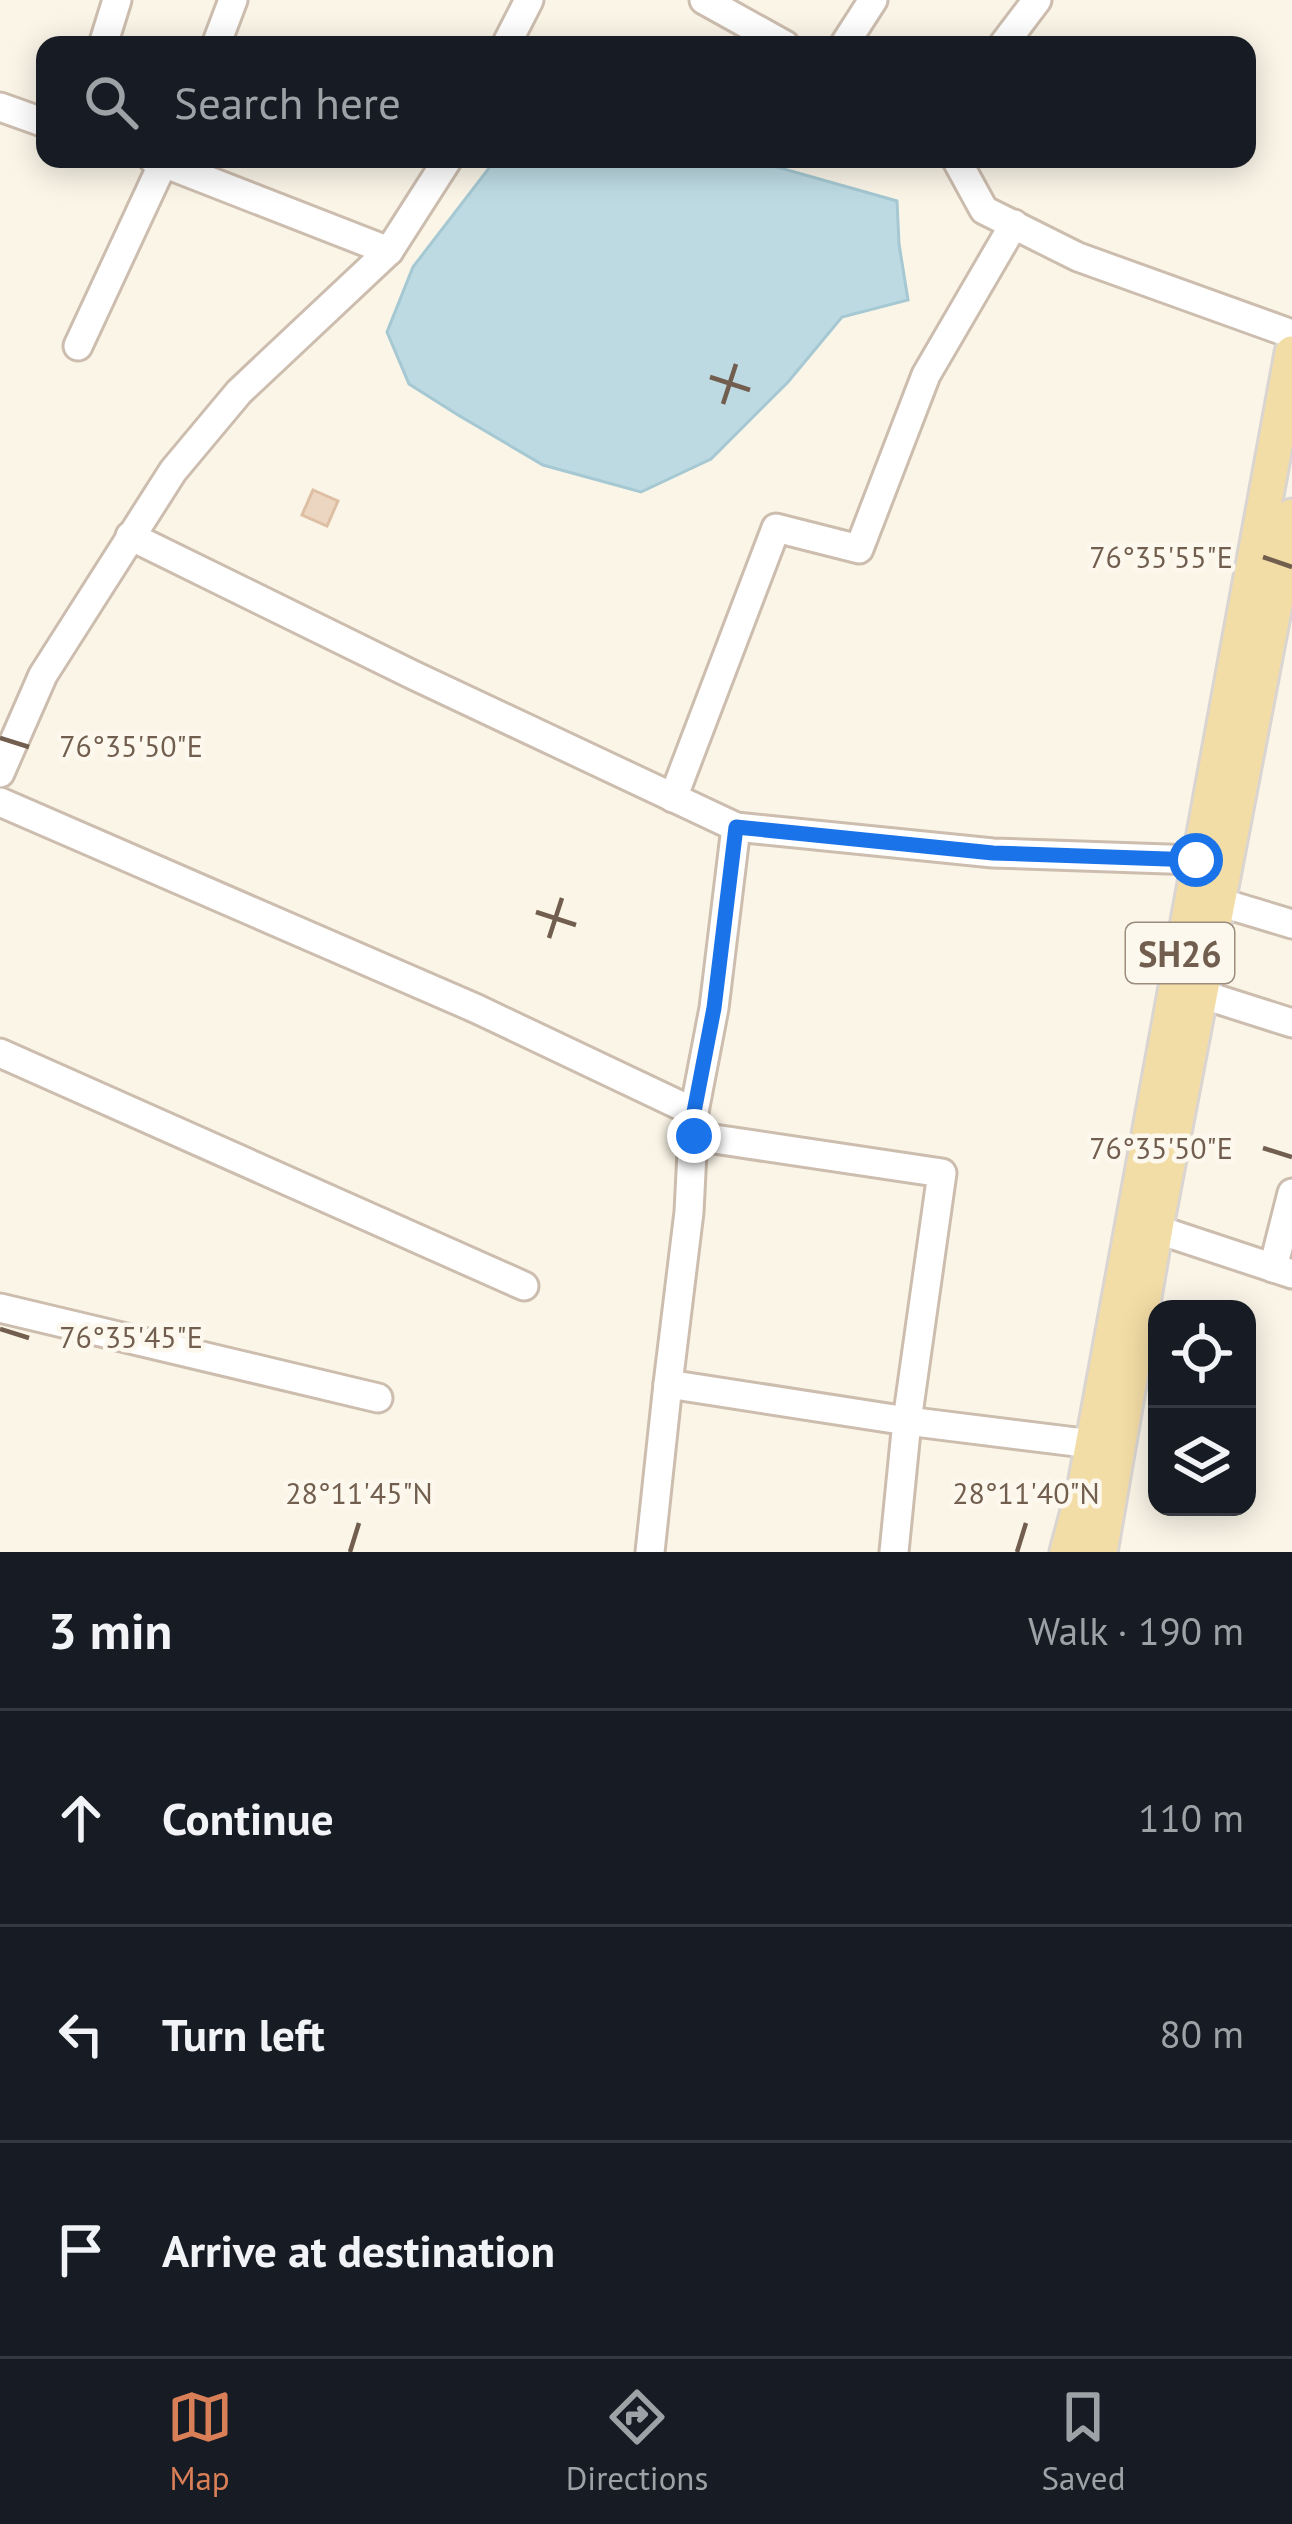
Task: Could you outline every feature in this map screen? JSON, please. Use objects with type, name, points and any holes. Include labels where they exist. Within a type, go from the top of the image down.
[{"type":"main road","name":"SH26","points":[[1067,1552],[1092,1444],[1292,353]]},
{"type":"main road","name":"SH26","points":[[1100,1552],[1156,1229],[1292,516]]},
{"type":"street","points":[[106,36],[117,0]]},
{"type":"street","points":[[219,36],[233,0]]},
{"type":"street","points":[[511,36],[529,0]]},
{"type":"street","points":[[850,36],[873,0]]},
{"type":"street","points":[[1010,36],[1036,0]]},
{"type":"street","points":[[720,4],[771,36]]},
{"type":"street","points":[[0,107],[36,120]]},
{"type":"street","points":[[78,346],[156,168]]},
{"type":"street","points":[[180,168],[389,251]]},
{"type":"street","points":[[0,773],[43,675],[173,471],[239,392],[389,251],[442,168]]},
{"type":"street","points":[[961,168],[984,210],[1078,257],[1292,334]]},
{"type":"street","points":[[673,798],[776,528],[859,548],[926,375],[1013,224]]},
{"type":"street","points":[[130,536],[736,827],[993,853],[1196,860]]},
{"type":"street","points":[[0,802],[478,1010],[694,1124],[941,1173],[894,1552]]},
{"type":"street","points":[[650,1552],[694,1124],[736,827]]},
{"type":"street","points":[[1220,902],[1292,924]]},
{"type":"street","points":[[1202,994],[1292,1023]]},
{"type":"street","points":[[0,1053],[524,1286]]},
{"type":"street","points":[[1156,1229],[1283,1271],[1292,1193]]},
{"type":"street","points":[[0,1308],[378,1398]]},
{"type":"street","points":[[668,1384],[1092,1444]]},
{"type":"water","points":[[489,168],[781,168],[897,201],[908,300],[842,317],[788,382],[711,459],[641,492],[543,465],[409,384],[387,332],[413,267]]},
{"type":"building","points":[[313,490],[338,501],[327,526],[302,515]]},
{"type":"route","points":[[694,1136],[736,827],[993,853],[1196,860]]}]
